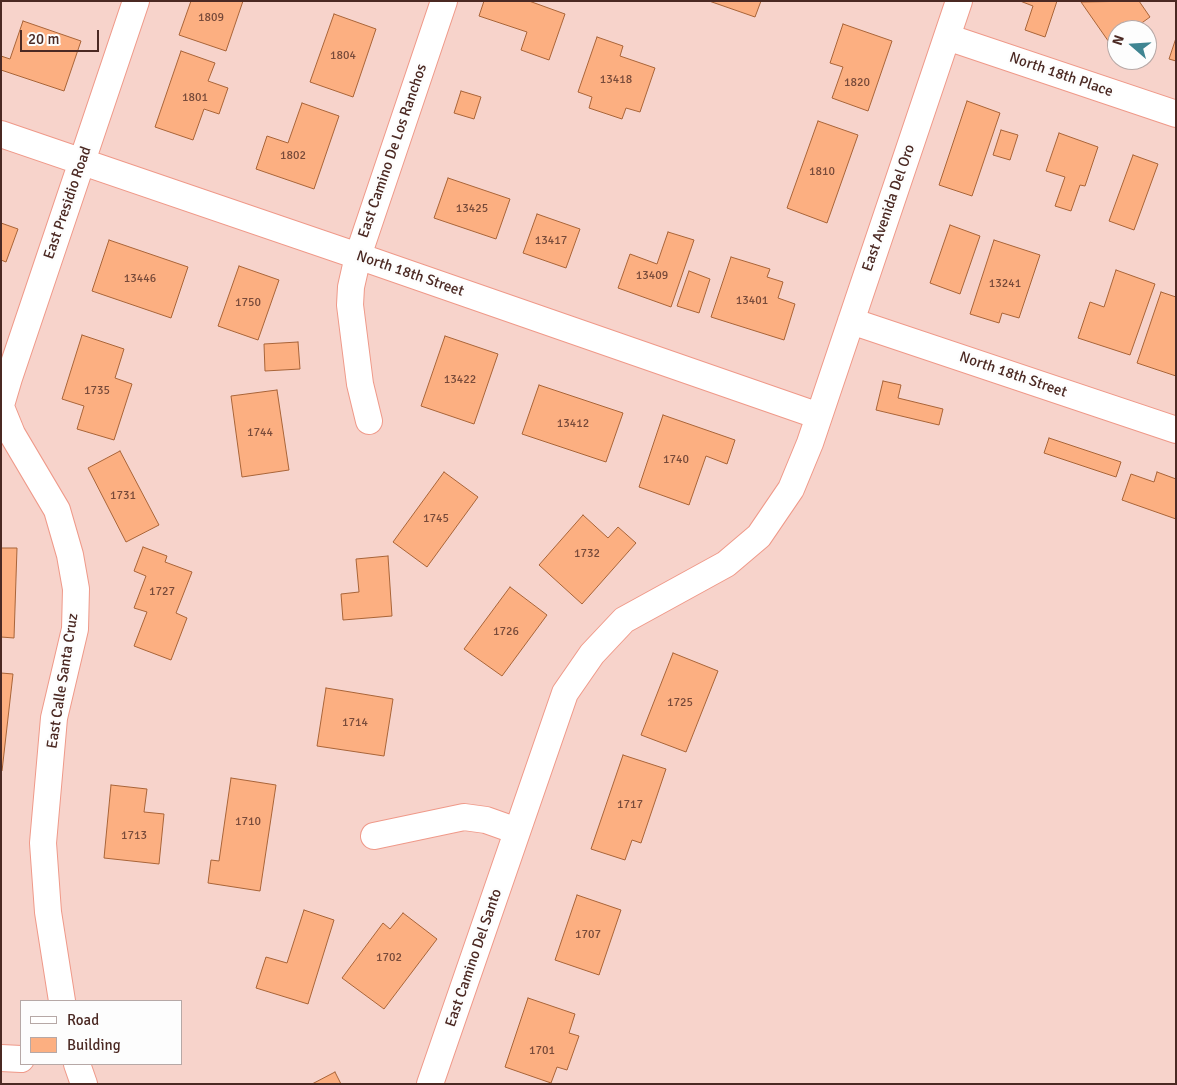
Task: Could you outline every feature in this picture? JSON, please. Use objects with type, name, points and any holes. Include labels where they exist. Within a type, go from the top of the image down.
[{"type":"street","name":"East Presidio Road","points":[[1,406],[136,1]]},
{"type":"street","name":"East Camino De Los Ranchos","points":[[369,421],[360,384],[350,305],[350,287],[358,256],[444,1]]},
{"type":"street","name":"East Avenida Del Oro","points":[[819,416],[959,1]]},
{"type":"street","name":"North 18th Place","points":[[946,37],[1176,114]]},
{"type":"street","name":"North 18th Street","points":[[1,134],[819,416]]},
{"type":"street","name":"North 18th Street","points":[[851,320],[1176,430]]},
{"type":"street","name":"East Calle Santa Cruz","points":[[1,406],[12,434],[57,510],[70,555],[76,589],[75,629],[54,718],[43,843],[48,912],[62,1000]]},
{"type":"street","name":"East Camino Del Santo","points":[[430,1084],[565,693],[592,654],[624,620],[726,564],[760,536],[791,489],[819,416]]},
{"type":"street","points":[[374,836],[464,817],[486,820],[517,831]]},
{"type":"street","points":[[1,1058],[20,1060]]},
{"type":"street","points":[[77,1065],[84,1084]]},
{"type":"building","points":[[191,1],[243,1],[226,51],[179,35]]},
{"type":"building","points":[[484,1],[529,1],[565,14],[549,60],[521,50],[527,32],[479,16]]},
{"type":"building","points":[[709,1],[761,1],[755,17]]},
{"type":"building","points":[[1020,1],[1057,1],[1045,37],[1025,30],[1033,6]]},
{"type":"building","points":[[1139,1],[1150,17],[1146,20],[1107,20],[1107,39],[1081,2]]},
{"type":"building","points":[[334,14],[376,29],[353,97],[310,82]]},
{"type":"building","points":[[23,21],[81,41],[64,91],[1,70],[1,56],[10,59]]},
{"type":"building","points":[[843,24],[892,41],[868,111],[832,98],[843,67],[830,63]]},
{"type":"building","points":[[597,37],[623,46],[620,56],[655,68],[640,112],[626,108],[622,119],[589,108],[592,97],[578,92]]},
{"type":"building","points":[[1176,38],[1176,61],[1169,59]]},
{"type":"building","points":[[181,51],[215,63],[208,81],[228,88],[219,114],[204,109],[193,140],[155,127]]},
{"type":"building","points":[[461,91],[481,97],[474,119],[454,113]]},
{"type":"building","points":[[967,101],[1000,113],[972,196],[939,185]]},
{"type":"building","points":[[302,103],[339,116],[314,189],[256,169],[267,136],[288,143]]},
{"type":"building","points":[[818,121],[858,135],[827,223],[787,208]]},
{"type":"building","points":[[1001,130],[1018,135],[1010,160],[993,155]]},
{"type":"building","points":[[1059,133],[1098,147],[1085,186],[1080,185],[1071,211],[1055,206],[1065,177],[1046,171]]},
{"type":"building","points":[[1133,155],[1158,164],[1134,230],[1109,221]]},
{"type":"building","points":[[448,178],[510,199],[496,239],[434,218]]},
{"type":"building","points":[[537,214],[580,229],[566,268],[523,253]]},
{"type":"building","points":[[1,223],[18,229],[6,262],[1,260]]},
{"type":"building","points":[[950,225],[980,236],[960,294],[930,283]]},
{"type":"building","points":[[668,232],[694,240],[671,307],[618,288],[630,254],[657,264]]},
{"type":"building","points":[[109,240],[188,267],[171,318],[92,291]]},
{"type":"building","points":[[994,240],[1040,255],[1019,318],[1002,313],[999,323],[970,314]]},
{"type":"building","points":[[731,257],[770,269],[767,277],[783,282],[778,298],[795,304],[784,340],[711,317]]},
{"type":"building","points":[[239,266],[279,280],[258,340],[218,326]]},
{"type":"building","points":[[1116,270],[1155,284],[1130,355],[1078,338],[1090,302],[1104,307]]},
{"type":"building","points":[[689,271],[710,279],[699,313],[677,306]]},
{"type":"building","points":[[1161,292],[1176,297],[1176,376],[1137,363]]},
{"type":"building","points":[[82,335],[124,349],[115,378],[132,384],[114,440],[77,429],[84,406],[62,399]]},
{"type":"building","points":[[445,336],[498,354],[474,424],[421,406]]},
{"type":"building","points":[[298,342],[300,369],[265,371],[264,344]]},
{"type":"building","points":[[883,381],[901,385],[898,398],[943,409],[939,425],[876,410]]},
{"type":"building","points":[[539,385],[623,413],[606,462],[522,434]]},
{"type":"building","points":[[277,390],[289,470],[242,477],[231,396]]},
{"type":"building","points":[[663,415],[735,440],[727,464],[706,456],[689,505],[639,487]]},
{"type":"building","points":[[1049,438],[1121,462],[1116,477],[1044,453]]},
{"type":"building","points":[[120,451],[159,525],[126,542],[88,468]]},
{"type":"building","points":[[444,472],[478,497],[427,567],[393,542]]},
{"type":"building","points":[[1157,472],[1176,479],[1176,519],[1122,500],[1131,474],[1154,482]]},
{"type":"building","points":[[583,515],[608,538],[618,527],[636,543],[582,604],[539,565]]},
{"type":"building","points":[[143,547],[167,556],[165,562],[192,572],[176,613],[187,618],[171,660],[134,646],[147,612],[134,608],[146,576],[134,571]]},
{"type":"building","points":[[1,548],[17,548],[14,638],[1,637]]},
{"type":"building","points":[[388,556],[392,616],[343,620],[341,594],[359,592],[356,559]]},
{"type":"building","points":[[510,587],[547,615],[502,676],[464,649]]},
{"type":"building","points":[[673,653],[718,671],[686,752],[641,735]]},
{"type":"building","points":[[1,673],[13,674],[2,771],[1,771]]},
{"type":"building","points":[[326,688],[393,699],[384,756],[317,746]]},
{"type":"building","points":[[623,755],[666,769],[641,843],[632,840],[625,860],[591,849]]},
{"type":"building","points":[[231,778],[276,785],[260,891],[208,883],[211,860],[219,861]]},
{"type":"building","points":[[111,785],[147,789],[144,812],[164,814],[159,864],[104,858]]},
{"type":"building","points":[[577,895],[621,910],[599,975],[555,960]]},
{"type":"building","points":[[304,910],[334,920],[308,1004],[256,988],[266,957],[287,963]]},
{"type":"building","points":[[403,913],[437,939],[384,1009],[342,978],[383,923],[390,929]]},
{"type":"building","points":[[528,998],[575,1014],[569,1033],[579,1036],[567,1070],[557,1067],[551,1083],[505,1067]]},
{"type":"building","points":[[335,1072],[341,1084],[312,1084]]}]
